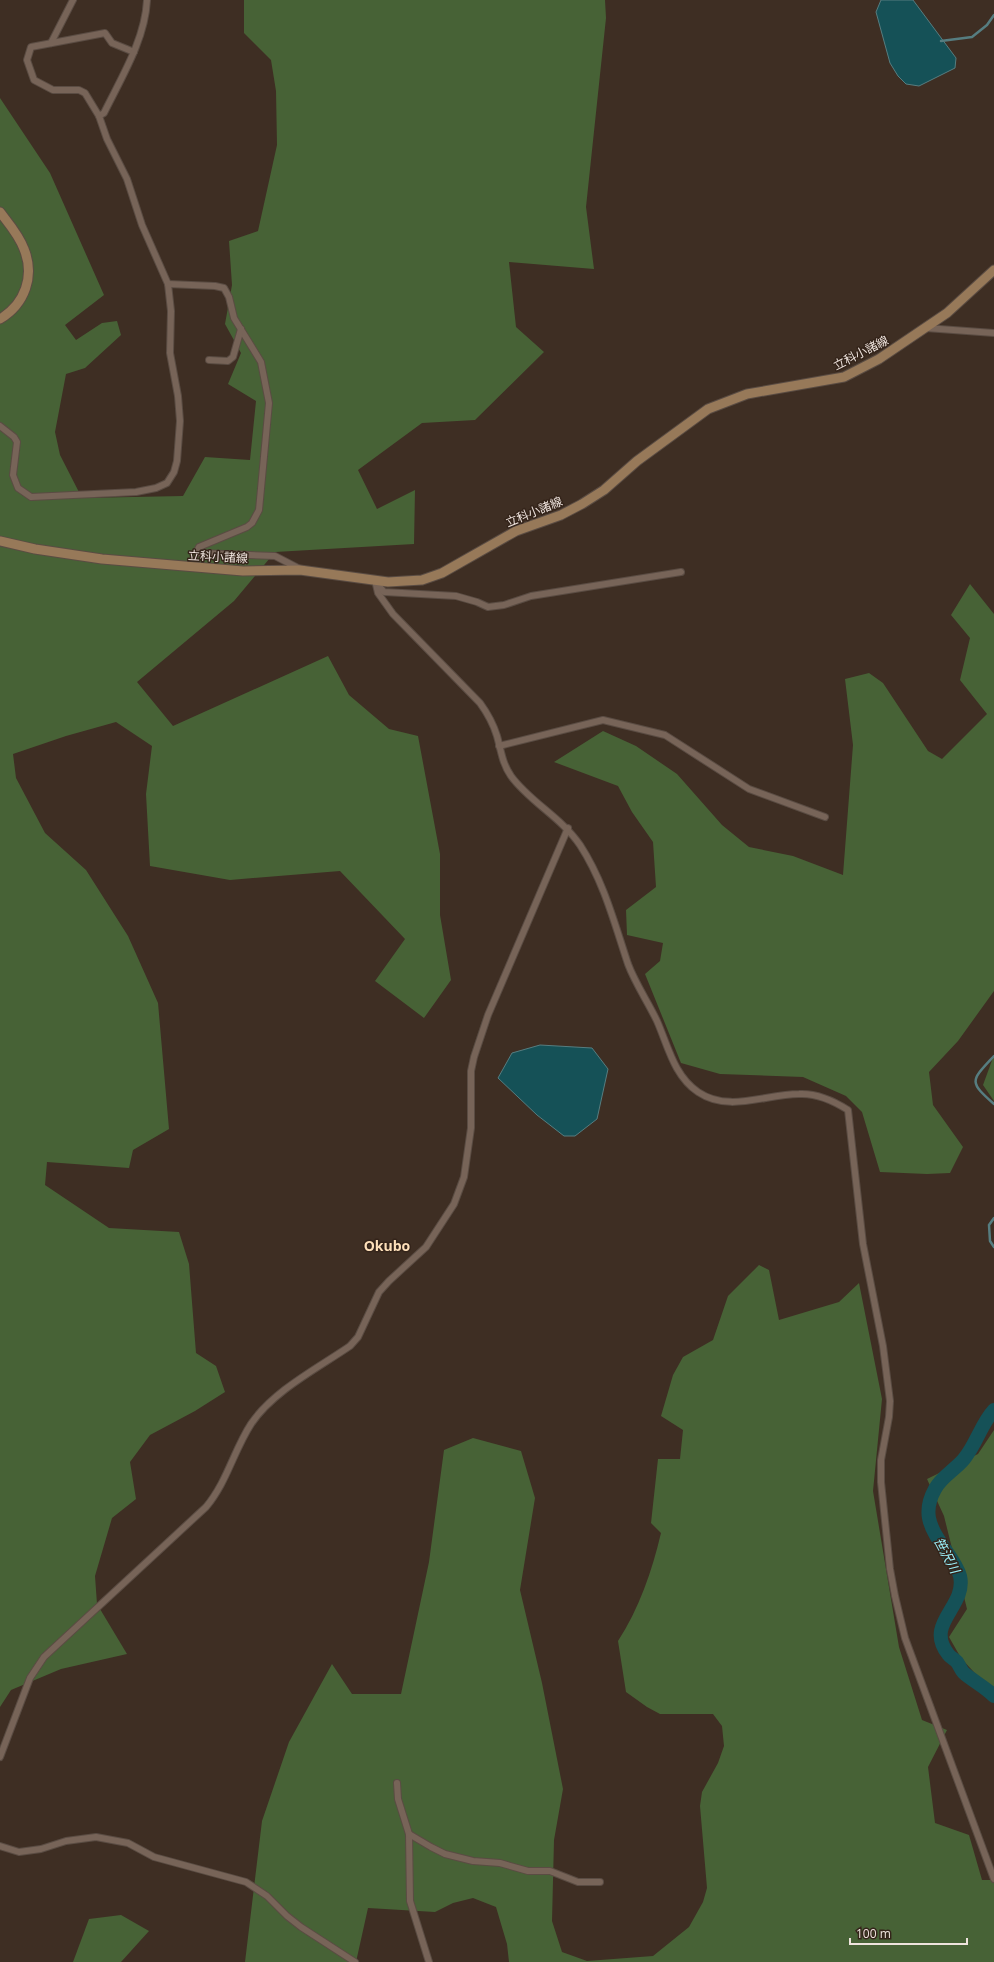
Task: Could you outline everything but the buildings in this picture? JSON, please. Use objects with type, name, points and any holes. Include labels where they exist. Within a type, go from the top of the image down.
[{"type":"main road","points":[[0,212],[24,248],[29,274],[27,286],[22,298],[15,307],[0,319]]},
{"type":"main road","name":"立科小諸線","points":[[0,541],[35,549],[102,559],[243,571],[300,570],[388,582],[422,580],[442,573],[516,531],[561,515],[582,504],[604,490],[637,461],[708,409],[747,394],[844,377],[879,359],[926,328],[965,298],[994,270]]},
{"type":"street","points":[[51,43],[73,0]]},
{"type":"street","points":[[98,116],[104,113],[134,52],[147,0]]},
{"type":"street","points":[[0,426],[18,442],[13,475],[18,488],[31,497],[136,492],[156,488],[167,483],[174,472],[177,461],[180,421],[178,396],[170,353],[171,311],[168,284],[142,225],[127,179],[107,139],[98,116],[85,93],[79,90],[53,90],[34,80],[26,57],[31,47],[105,33],[112,43],[134,52]]},
{"type":"street","points":[[168,284],[215,286],[224,288],[229,297],[234,318],[261,362],[269,403],[259,510],[252,523],[247,527],[199,546],[199,553],[275,556],[300,570]]},
{"type":"street","points":[[926,328],[994,333]]},
{"type":"street","points":[[209,360],[228,361],[233,357],[241,329]]},
{"type":"street","points":[[375,580],[384,592],[456,596],[488,607],[504,605],[532,596],[681,572]]},
{"type":"street","points":[[375,580],[378,593],[393,614],[480,703],[491,719],[503,762],[518,784],[568,828],[594,870],[613,912],[629,965],[661,1031],[672,1061],[689,1084],[698,1092],[715,1100],[728,1103],[801,1094],[823,1097],[848,1110],[863,1244],[883,1346],[890,1401],[889,1417],[881,1460],[881,1482],[894,1590],[904,1638],[994,1879]]},
{"type":"street","points":[[499,746],[603,720],[665,735],[749,789],[825,817]]},
{"type":"street","points":[[0,1757],[30,1678],[44,1657],[206,1507],[216,1494],[251,1425],[261,1410],[277,1394],[350,1346],[358,1337],[379,1292],[422,1251],[445,1220],[454,1204],[464,1177],[471,1128],[471,1071],[474,1057],[488,1014],[568,828]]},
{"type":"street","points":[[397,1783],[398,1798],[409,1834],[410,1901],[429,1962]]},
{"type":"street","points":[[409,1834],[431,1847],[452,1856],[474,1861],[500,1863],[528,1871],[550,1871],[578,1882],[600,1882]]},
{"type":"street","points":[[0,1846],[19,1852],[41,1849],[96,1836],[128,1843],[154,1857],[246,1882],[267,1896],[300,1927],[355,1962]]},
{"type":"green space","points":[[244,0],[605,0],[606,18],[586,207],[594,269],[509,262],[516,327],[544,352],[475,420],[422,423],[358,470],[377,509],[415,490],[414,544],[275,552],[234,601],[137,682],[173,726],[328,656],[349,695],[389,729],[418,736],[440,854],[440,915],[451,980],[424,1018],[375,981],[405,939],[340,871],[230,880],[150,866],[146,794],[152,746],[116,722],[66,736],[13,754],[16,778],[45,833],[86,870],[128,936],[158,1003],[169,1129],[133,1150],[129,1168],[47,1162],[45,1185],[109,1228],[179,1232],[189,1264],[196,1353],[216,1366],[225,1392],[195,1411],[150,1435],[130,1462],[136,1499],[112,1518],[95,1576],[97,1604],[127,1654],[61,1669],[11,1690],[0,1707],[0,98],[50,173],[104,295],[65,325],[76,340],[102,323],[117,321],[121,335],[85,368],[66,374],[55,432],[60,455],[82,498],[183,496],[205,457],[250,460],[256,401],[228,384],[241,353],[225,324],[232,285],[229,241],[258,231],[277,145],[276,91],[271,60],[244,33]]},
{"type":"green space","points":[[970,584],[994,614],[994,991],[958,1041],[929,1072],[933,1105],[963,1147],[950,1173],[927,1174],[880,1172],[862,1112],[846,1096],[803,1077],[720,1074],[681,1063],[645,974],[660,961],[663,943],[627,935],[626,910],[656,887],[653,842],[632,812],[618,786],[554,762],[603,731],[636,746],[677,774],[722,825],[749,847],[793,856],[843,875],[853,745],[845,679],[869,673],[883,683],[928,751],[942,759],[987,714],[960,680],[970,638],[951,615]]},
{"type":"green space","points":[[994,1055],[994,1101],[983,1085]]},
{"type":"green space","points":[[759,1265],[769,1270],[779,1320],[839,1302],[859,1283],[882,1399],[873,1491],[899,1647],[922,1720],[947,1730],[928,1767],[935,1823],[969,1835],[982,1880],[994,1880],[994,1962],[509,1962],[507,1944],[496,1907],[473,1898],[453,1903],[435,1912],[368,1908],[356,1962],[245,1962],[262,1821],[289,1742],[332,1664],[352,1694],[401,1694],[429,1562],[444,1450],[473,1438],[521,1451],[535,1498],[520,1590],[542,1683],[563,1789],[554,1840],[552,1921],[562,1952],[587,1961],[653,1956],[689,1927],[703,1902],[707,1888],[700,1806],[702,1792],[718,1763],[724,1746],[722,1726],[713,1714],[660,1714],[626,1692],[618,1641],[626,1629],[644,1589],[661,1533],[651,1523],[658,1459],[680,1459],[683,1430],[661,1416],[673,1375],[683,1357],[713,1340],[728,1296]]},
{"type":"green space","points":[[994,1430],[994,1694],[961,1658],[949,1637],[967,1609],[944,1516],[927,1479],[978,1454]]},
{"type":"green space","points":[[121,1915],[149,1931],[121,1962],[73,1962],[89,1919]]},
{"type":"water","points":[[881,0],[913,0],[956,58],[955,68],[919,86],[906,84],[898,76],[890,63],[876,12]]},
{"type":"water","points":[[540,1045],[592,1048],[608,1069],[597,1119],[575,1136],[564,1136],[537,1115],[498,1078],[512,1053]]},
{"type":"waterway","points":[[941,41],[972,37],[987,25],[994,15]]},
{"type":"waterway","name":"笹沢川","points":[[994,1056],[977,1076],[976,1081],[980,1090],[994,1104]]},
{"type":"waterway","name":"笹沢川","points":[[994,1218],[989,1225],[990,1241],[994,1247]]},
{"type":"waterway","name":"笹沢川","points":[[994,1410],[964,1459],[945,1477],[933,1492],[928,1510],[931,1526],[939,1541],[954,1562],[960,1576],[961,1587],[958,1597],[943,1624],[941,1633],[942,1643],[948,1654],[957,1662],[964,1673],[994,1696]]},
{"type":"district","name":"Okubo","points":[[387,1246]]}]
